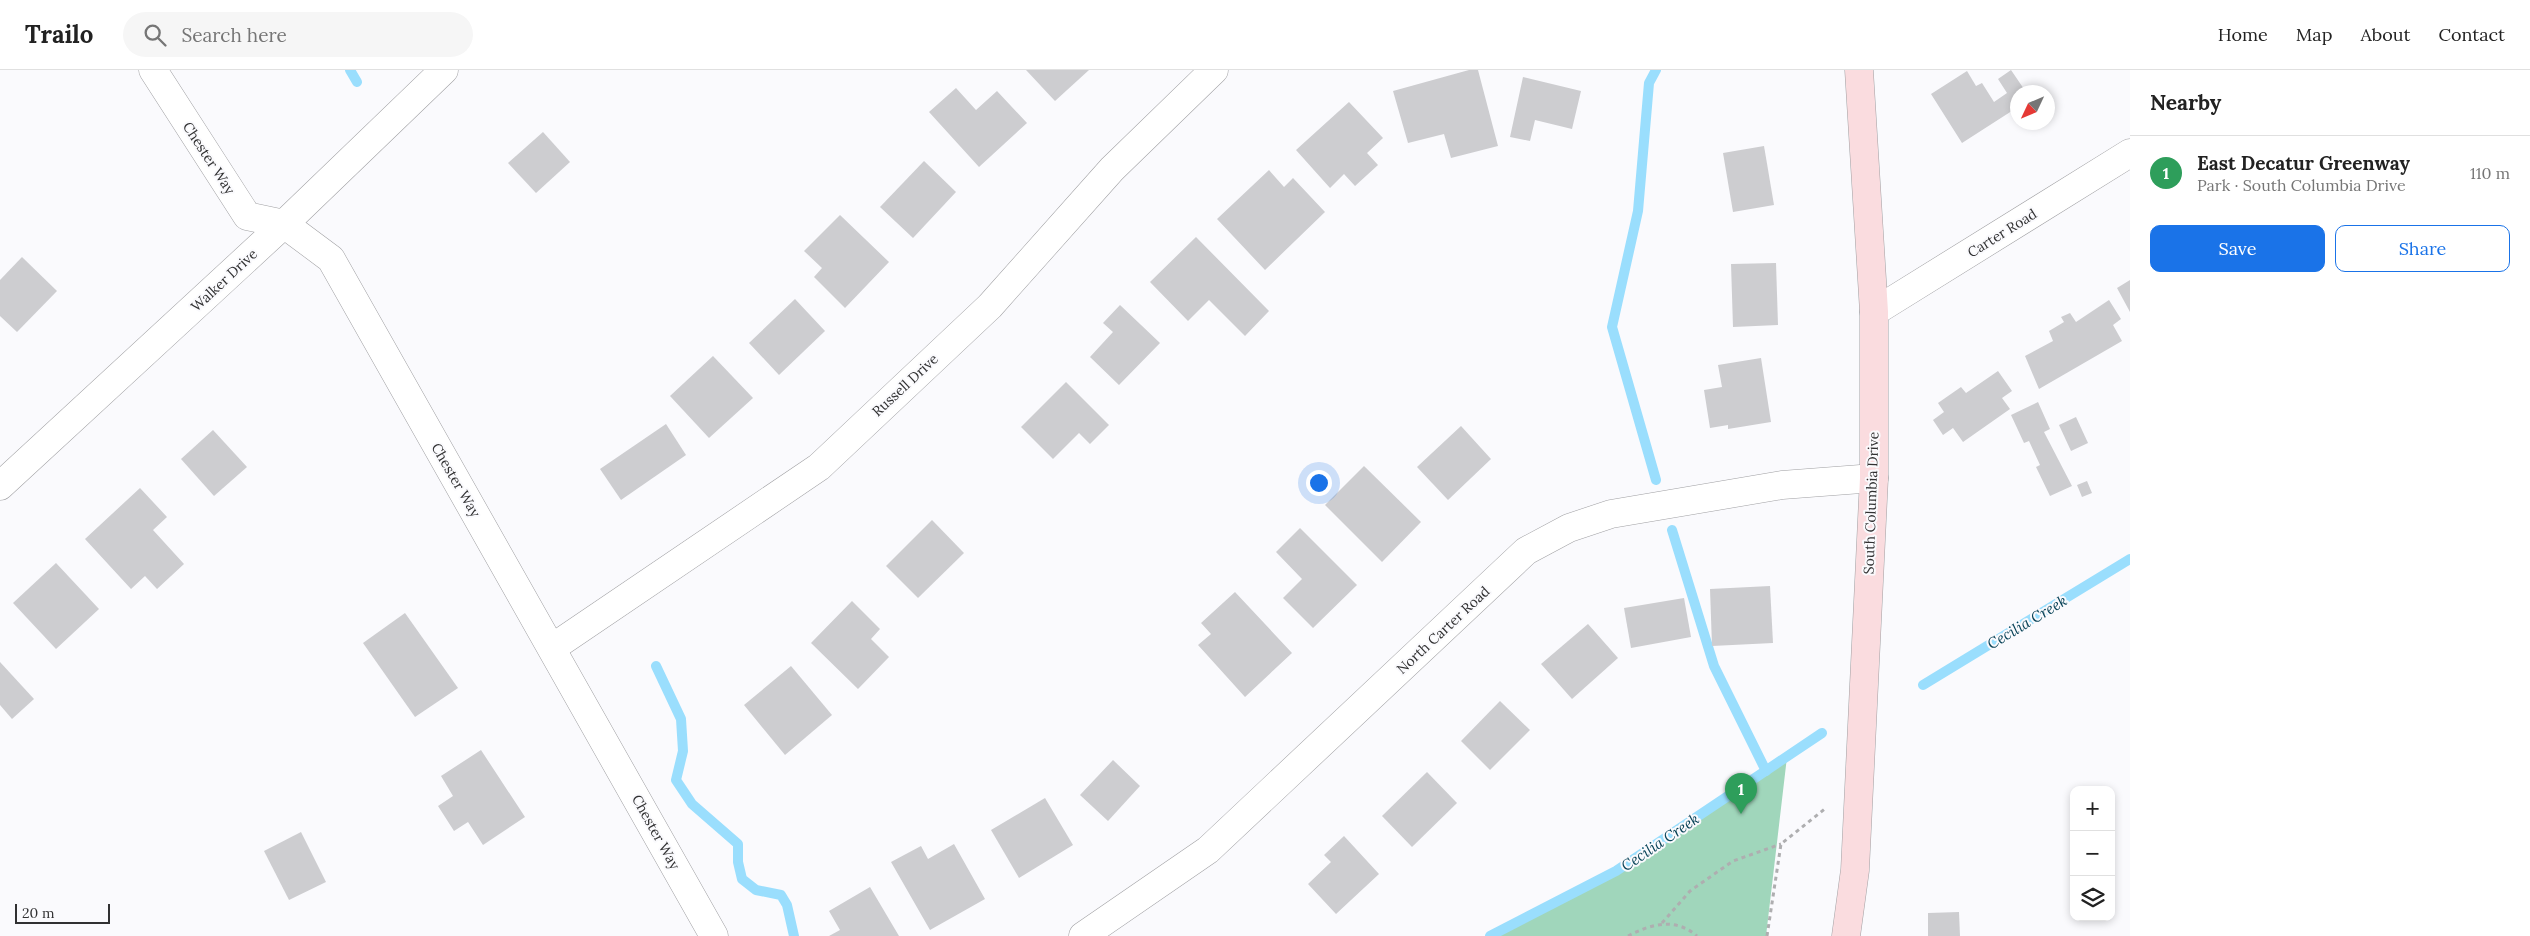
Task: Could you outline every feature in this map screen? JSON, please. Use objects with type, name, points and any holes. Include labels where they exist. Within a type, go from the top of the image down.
[{"type":"main road","name":"South Columbia Drive","points":[[1846,936],[1855,870],[1874,478],[1874,312],[1859,70]]},
{"type":"street","name":"Chester Way","points":[[153,70],[247,216],[284,224],[331,259],[714,936]]},
{"type":"street","name":"Walker Drive","points":[[0,486],[284,224],[444,70]]},
{"type":"street","name":"Russell Drive","points":[[552,648],[819,467],[990,306],[1112,169],[1214,70]]},
{"type":"street","name":"Carter Road","points":[[1874,312],[2130,153]]},
{"type":"street","name":"North Carter Road","points":[[1083,936],[1208,850],[1526,552],[1569,528],[1611,514],[1782,485],[1874,478]]},
{"type":"path","points":[[1628,936],[1662,923],[1690,891],[1733,861],[1781,844],[1826,808]]},
{"type":"path","points":[[1767,936],[1781,844]]},
{"type":"path","points":[[1662,923],[1686,927],[1697,936]]},
{"type":"green space","points":[[1787,757],[1766,936],[1490,936],[1616,871]]},
{"type":"building","points":[[1026,70],[1089,70],[1055,101]]},
{"type":"building","points":[[1469,70],[1478,70],[1498,146],[1451,158],[1444,134],[1408,143],[1393,91]]},
{"type":"building","points":[[2011,70],[2021,85],[2010,85],[2010,112],[1962,143],[1931,94],[1967,71],[1976,86],[1982,83],[1994,102],[2007,93],[1998,79]]},
{"type":"building","points":[[1523,77],[1581,91],[1572,129],[1535,120],[1530,141],[1510,137]]},
{"type":"building","points":[[956,88],[976,110],[997,91],[1027,123],[979,167],[929,112]]},
{"type":"building","points":[[1349,102],[1383,138],[1367,153],[1378,165],[1355,186],[1344,174],[1330,188],[1296,150]]},
{"type":"building","points":[[543,132],[570,162],[536,193],[508,163]]},
{"type":"building","points":[[1764,146],[1774,205],[1733,212],[1723,153]]},
{"type":"building","points":[[924,161],[956,192],[913,238],[880,207]]},
{"type":"building","points":[[1269,170],[1284,187],[1293,178],[1325,212],[1265,270],[1217,219]]},
{"type":"building","points":[[840,215],[889,262],[845,308],[814,277],[822,268],[804,251]]},
{"type":"building","points":[[1196,237],[1269,311],[1245,336],[1209,300],[1188,321],[1150,282]]},
{"type":"building","points":[[22,257],[57,291],[17,332],[0,316],[0,280]]},
{"type":"building","points":[[1776,263],[1778,325],[1733,327],[1731,264]]},
{"type":"building","points":[[2130,280],[2130,312],[2117,288]]},
{"type":"building","points":[[795,299],[825,331],[779,375],[749,343]]},
{"type":"building","points":[[2109,300],[2121,319],[2113,325],[2122,341],[2039,389],[2025,356],[2053,341],[2049,331],[2064,322],[2061,317],[2070,313],[2076,322]]},
{"type":"building","points":[[1120,305],[1160,343],[1119,385],[1090,357],[1113,332],[1103,323]]},
{"type":"building","points":[[713,356],[753,398],[709,438],[670,396]]},
{"type":"building","points":[[1761,358],[1771,422],[1728,429],[1728,425],[1710,428],[1704,390],[1722,387],[1718,365]]},
{"type":"building","points":[[1998,371],[2012,391],[2002,398],[2010,409],[1963,442],[1953,428],[1943,435],[1933,420],[1944,412],[1938,403],[1961,387],[1966,393]]},
{"type":"building","points":[[1066,382],[1109,425],[1090,444],[1079,433],[1053,459],[1021,427]]},
{"type":"building","points":[[2038,402],[2050,429],[2044,432],[2072,486],[2050,496],[2036,467],[2040,465],[2029,441],[2024,443],[2011,415]]},
{"type":"building","points":[[2076,417],[2088,443],[2071,451],[2059,425]]},
{"type":"building","points":[[666,424],[686,455],[621,500],[600,469]]},
{"type":"building","points":[[1461,426],[1491,459],[1448,500],[1417,467]]},
{"type":"building","points":[[213,430],[247,467],[214,496],[181,459]]},
{"type":"building","points":[[1364,466],[1421,522],[1382,562],[1325,505]]},
{"type":"building","points":[[2087,481],[2092,493],[2082,497],[2077,485]]},
{"type":"building","points":[[140,488],[167,517],[153,530],[184,564],[157,589],[145,576],[131,589],[85,539]]},
{"type":"building","points":[[932,520],[964,553],[918,598],[886,566]]},
{"type":"building","points":[[1300,528],[1357,585],[1313,628],[1283,598],[1302,579],[1276,552]]},
{"type":"building","points":[[56,563],[99,609],[56,649],[13,603]]},
{"type":"building","points":[[1770,586],[1773,643],[1712,646],[1710,589]]},
{"type":"building","points":[[1235,592],[1292,653],[1245,697],[1198,645],[1211,634],[1201,623]]},
{"type":"building","points":[[1684,598],[1691,637],[1631,648],[1624,608]]},
{"type":"building","points":[[852,601],[880,629],[871,639],[889,657],[858,689],[811,643]]},
{"type":"building","points":[[405,613],[458,688],[415,717],[363,643]]},
{"type":"building","points":[[1588,624],[1618,658],[1572,699],[1541,664]]},
{"type":"building","points":[[0,662],[34,699],[12,719],[0,705]]},
{"type":"building","points":[[791,666],[832,715],[785,755],[744,705]]},
{"type":"building","points":[[1500,701],[1530,730],[1490,770],[1461,741]]},
{"type":"building","points":[[481,750],[525,817],[483,845],[468,822],[454,831],[438,806],[453,796],[441,776]]},
{"type":"building","points":[[1113,760],[1140,786],[1108,821],[1080,795]]},
{"type":"building","points":[[1427,772],[1457,803],[1412,847],[1382,816]]},
{"type":"building","points":[[1045,798],[1073,845],[1019,878],[991,830]]},
{"type":"building","points":[[301,832],[326,882],[289,900],[264,851]]},
{"type":"building","points":[[1344,836],[1379,874],[1336,914],[1308,884],[1331,862],[1324,855]]},
{"type":"building","points":[[954,844],[985,899],[930,930],[891,862],[921,846],[928,859]]},
{"type":"building","points":[[870,887],[899,936],[829,936],[840,930],[829,911]]},
{"type":"building","points":[[1959,912],[1960,936],[1928,936],[1928,913]]},
{"type":"waterway","points":[[350,70],[357,82]]},
{"type":"waterway","points":[[1656,70],[1649,83],[1638,211],[1612,327],[1656,480]]},
{"type":"waterway","points":[[1672,530],[1714,666],[1766,771]]},
{"type":"waterway","name":"Cecilia Creek","points":[[1923,685],[2130,559]]},
{"type":"waterway","points":[[656,666],[681,719],[683,751],[676,780],[692,804],[738,844],[738,862],[742,879],[756,890],[781,895],[787,905],[794,936]]},
{"type":"waterway","name":"Cecilia Creek","points":[[1490,936],[1616,871],[1822,733]]},
{"type":"place","name":"East Decatur Greenway","points":[[1741,814]]}]
